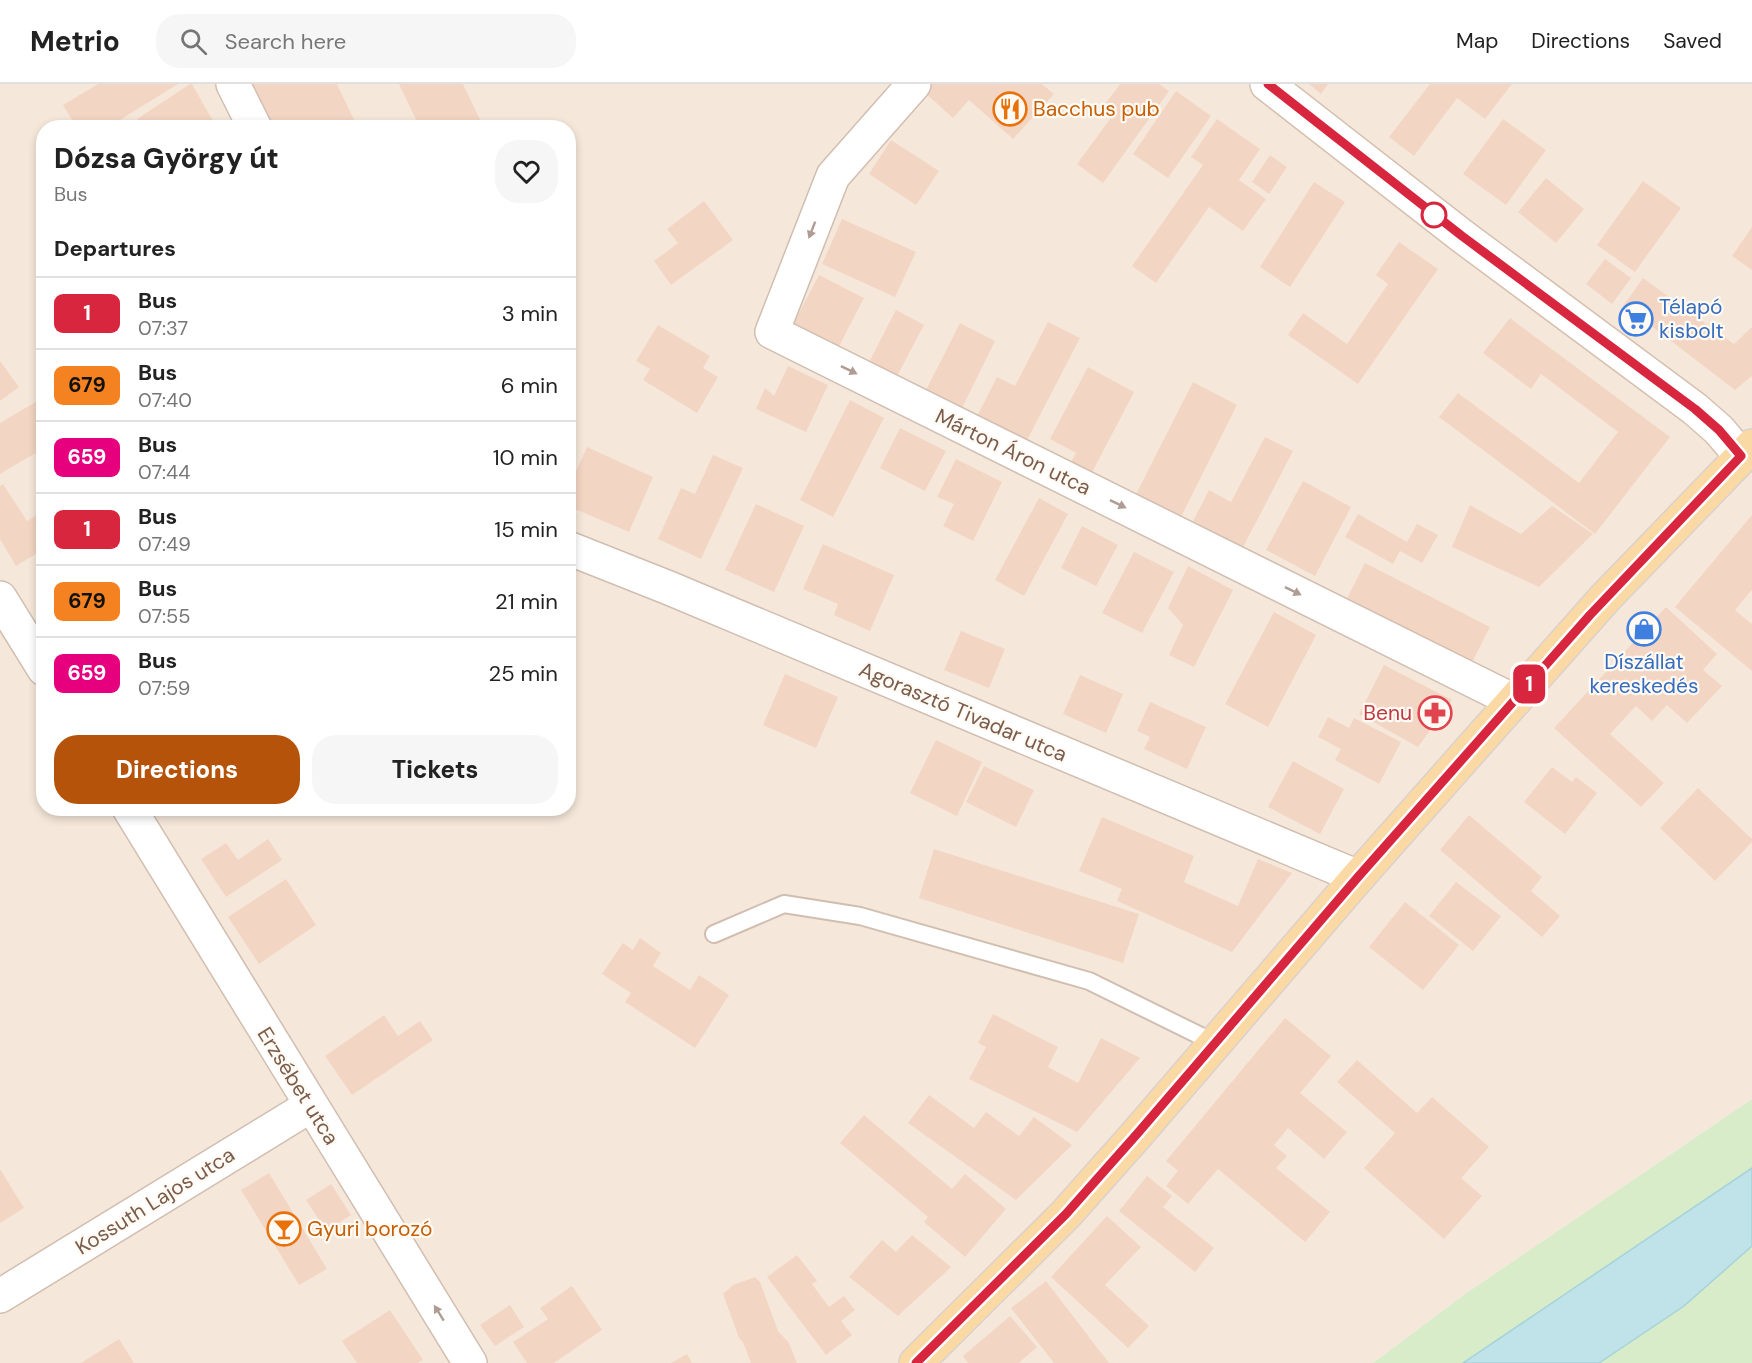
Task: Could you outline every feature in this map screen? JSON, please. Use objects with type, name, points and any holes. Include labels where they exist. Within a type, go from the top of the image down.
[{"type":"main road","points":[[916,1363],[1066,1214],[1358,877],[1605,598],[1747,451]]},
{"type":"street","points":[[233,84],[251,120]]},
{"type":"street","name":"Márton Áron utca","points":[[914,84],[833,176],[772,332],[1514,701]]},
{"type":"street","points":[[1268,84],[1462,236],[1695,409],[1747,451]]},
{"type":"street","name":"Agorasztó Tivadar utca","points":[[576,551],[1358,877]]},
{"type":"street","points":[[0,598],[36,656]]},
{"type":"street","name":"Erzsébet utca","points":[[134,816],[470,1363]]},
{"type":"street","name":"Kossuth Lajos utca","points":[[0,1296],[310,1106]]},
{"type":"lane","points":[[714,934],[784,904],[860,916],[1089,981],[1215,1043]]},
{"type":"shaded area","points":[[0,84],[1752,84],[1752,1099],[1465,1294],[1373,1363],[0,1363]]},
{"type":"green space","points":[[1752,1099],[1752,1363],[1373,1363],[1465,1294]]},
{"type":"water","points":[[1752,1168],[1752,1246],[1684,1306],[1599,1363],[1463,1363]]},
{"type":"building","points":[[98,84],[178,84],[120,120],[72,120],[63,105]]},
{"type":"building","points":[[192,84],[212,120],[137,120]]},
{"type":"building","points":[[249,84],[337,84],[354,120],[266,120]]},
{"type":"building","points":[[399,84],[463,84],[480,120],[416,120]]},
{"type":"building","name":"Bacchus pub","points":[[932,84],[1042,84],[1054,94],[1013,139],[969,100],[953,118],[924,92]]},
{"type":"building","points":[[1120,84],[1159,84],[1169,91],[1103,183],[1077,164],[1113,115],[1106,103]]},
{"type":"building","points":[[1309,84],[1328,84],[1321,94]]},
{"type":"building","points":[[1430,84],[1512,84],[1485,119],[1457,98],[1414,156],[1389,137]]},
{"type":"building","points":[[1176,91],[1211,116],[1168,178],[1133,154]]},
{"type":"building","points":[[1217,119],[1260,149],[1239,180],[1266,199],[1243,231],[1209,207],[1156,283],[1132,266],[1203,165],[1191,157]]},
{"type":"building","points":[[1503,119],[1546,150],[1506,205],[1463,174]]},
{"type":"building","points":[[891,140],[939,171],[916,205],[869,174]]},
{"type":"building","points":[[1270,155],[1287,167],[1269,194],[1252,182]]},
{"type":"building","points":[[1546,178],[1584,209],[1556,243],[1518,212]]},
{"type":"building","points":[[1643,181],[1681,208],[1635,272],[1597,245]]},
{"type":"building","points":[[1314,182],[1345,202],[1290,287],[1260,267]]},
{"type":"building","points":[[704,201],[733,240],[671,285],[654,261],[678,243],[667,229]]},
{"type":"building","points":[[842,219],[916,252],[895,297],[822,264]]},
{"type":"building","points":[[1752,227],[1752,270],[1732,256]]},
{"type":"building","points":[[1399,242],[1438,269],[1358,384],[1288,335],[1303,313],[1347,344],[1388,284],[1376,275]]},
{"type":"building","points":[[1605,259],[1631,278],[1612,304],[1586,284]]},
{"type":"building","points":[[819,275],[864,298],[837,350],[792,326]]},
{"type":"building","points":[[1643,278],[1734,344],[1752,327],[1752,376],[1735,390],[1624,305]]},
{"type":"building","points":[[896,310],[924,325],[896,378],[868,364]]},
{"type":"building","points":[[1510,318],[1670,437],[1595,534],[1439,417],[1458,393],[1579,483],[1618,432],[1541,374],[1531,389],[1483,353]]},
{"type":"building","points":[[1048,322],[1080,338],[1024,446],[975,420],[997,377],[1015,386]]},
{"type":"building","points":[[960,323],[995,341],[960,412],[924,394]]},
{"type":"building","points":[[658,325],[710,356],[703,368],[718,377],[697,413],[643,380],[650,369],[636,361]]},
{"type":"building","points":[[0,361],[19,387],[0,401]]},
{"type":"building","points":[[788,366],[828,385],[806,432],[756,409],[765,388],[774,396]]},
{"type":"building","points":[[1088,367],[1134,392],[1088,480],[1067,469],[1076,453],[1050,439]]},
{"type":"building","points":[[1193,382],[1237,405],[1176,527],[1131,504]]},
{"type":"building","points":[[850,400],[884,418],[833,517],[800,500]]},
{"type":"building","points":[[36,402],[36,453],[0,474],[0,423]]},
{"type":"building","points":[[900,428],[946,451],[925,491],[880,468]]},
{"type":"building","points":[[1265,437],[1293,451],[1239,555],[1189,529],[1209,490],[1231,502]]},
{"type":"building","points":[[587,447],[653,477],[629,532],[576,509],[576,471]]},
{"type":"building","points":[[713,455],[743,468],[701,559],[658,539],[681,488],[695,494]]},
{"type":"building","points":[[956,459],[1002,482],[973,541],[943,526],[954,504],[937,497]]},
{"type":"building","points":[[1303,481],[1351,507],[1315,576],[1266,550]]},
{"type":"building","points":[[3,484],[27,521],[36,515],[36,554],[16,566],[0,539],[0,486]]},
{"type":"building","points":[[1039,498],[1068,514],[1024,596],[995,580]]},
{"type":"building","points":[[756,504],[804,526],[774,592],[725,570]]},
{"type":"building","points":[[1470,505],[1521,534],[1552,506],[1593,534],[1539,587],[1452,547]]},
{"type":"building","points":[[1358,514],[1407,542],[1417,524],[1438,535],[1422,563],[1400,551],[1393,564],[1345,537]]},
{"type":"building","points":[[1752,515],[1752,590],[1735,610],[1752,624],[1752,671],[1675,607]]},
{"type":"building","points":[[1082,526],[1118,545],[1096,586],[1061,568]]},
{"type":"building","points":[[823,544],[894,575],[870,631],[834,615],[838,604],[803,589]]},
{"type":"building","points":[[1134,552],[1174,572],[1142,633],[1102,613]]},
{"type":"building","points":[[1365,563],[1490,627],[1466,674],[1341,610]]},
{"type":"building","points":[[1188,566],[1233,590],[1194,667],[1169,655],[1183,625],[1168,608]]},
{"type":"building","points":[[1666,607],[1717,654],[1703,670],[1722,686],[1687,723],[1667,705],[1652,721],[1636,706],[1610,734],[1664,783],[1641,807],[1554,728]]},
{"type":"building","points":[[1274,612],[1316,635],[1268,727],[1225,704]]},
{"type":"building","points":[[961,631],[1005,649],[989,688],[944,670]]},
{"type":"building","points":[[1384,665],[1452,700],[1418,747],[1359,714]]},
{"type":"building","points":[[785,674],[838,697],[816,748],[763,725]]},
{"type":"building","points":[[1080,675],[1123,694],[1106,733],[1063,714]]},
{"type":"building","points":[[1150,702],[1206,727],[1187,769],[1144,749],[1150,737],[1137,731]]},
{"type":"building","points":[[1328,717],[1349,728],[1354,718],[1401,742],[1379,784],[1335,760],[1341,749],[1318,737]]},
{"type":"building","points":[[936,740],[982,762],[957,816],[910,793]]},
{"type":"building","points":[[1293,761],[1344,789],[1320,834],[1268,807]]},
{"type":"building","points":[[984,766],[1034,790],[1016,827],[966,802]]},
{"type":"building","points":[[1552,767],[1572,782],[1576,777],[1597,793],[1565,834],[1524,802]]},
{"type":"building","points":[[1698,788],[1752,839],[1752,842],[1715,881],[1660,828]]},
{"type":"building","points":[[1469,815],[1542,877],[1531,891],[1560,916],[1542,937],[1440,850]]},
{"type":"building","points":[[1102,817],[1194,856],[1184,882],[1238,906],[1258,859],[1292,873],[1232,952],[1117,901],[1122,889],[1079,871]]},
{"type":"building","points":[[268,839],[282,860],[226,897],[201,859],[226,843],[238,860]]},
{"type":"building","points":[[934,849],[1139,914],[1123,963],[919,898]]},
{"type":"building","points":[[286,879],[316,925],[259,964],[228,917]]},
{"type":"building","points":[[1456,882],[1501,916],[1473,951],[1429,916]]},
{"type":"building","points":[[1405,902],[1459,945],[1423,990],[1369,947]]},
{"type":"building","points":[[640,938],[661,953],[653,966],[690,990],[699,975],[729,995],[695,1048],[625,1002],[631,993],[602,974],[623,943],[633,950]]},
{"type":"building","points":[[993,1014],[1058,1047],[1048,1067],[1078,1083],[1101,1038],[1140,1058],[1077,1132],[969,1079],[986,1047],[978,1043]]},
{"type":"building","points":[[384,1015],[398,1036],[420,1021],[433,1040],[352,1095],[325,1056]]},
{"type":"building","points":[[1285,1018],[1331,1056],[1300,1093],[1347,1132],[1324,1159],[1288,1128],[1274,1145],[1287,1156],[1276,1168],[1330,1212],[1305,1242],[1218,1169],[1188,1204],[1166,1186],[1178,1171],[1166,1161]]},
{"type":"building","points":[[1357,1060],[1417,1113],[1432,1097],[1489,1147],[1461,1178],[1482,1196],[1444,1239],[1364,1168],[1395,1133],[1337,1082]]},
{"type":"building","points":[[929,1095],[974,1128],[986,1112],[1019,1136],[1034,1117],[1072,1145],[1016,1200],[908,1123]]},
{"type":"building","points":[[864,1115],[952,1189],[965,1174],[1006,1209],[965,1257],[924,1222],[928,1217],[840,1143]]},
{"type":"building","points":[[0,1169],[24,1208],[0,1223]]},
{"type":"building","name":"Gyuri borozó","points":[[269,1173],[327,1269],[299,1285],[241,1190]]},
{"type":"building","points":[[1147,1176],[1172,1196],[1163,1207],[1214,1248],[1195,1272],[1119,1211]]},
{"type":"building","points":[[331,1184],[351,1215],[326,1231],[306,1200]]},
{"type":"building","points":[[1107,1216],[1141,1247],[1105,1285],[1149,1326],[1128,1348],[1051,1277]]},
{"type":"building","points":[[912,1235],[951,1267],[898,1316],[849,1277],[882,1240],[896,1252]]},
{"type":"building","points":[[797,1255],[817,1281],[812,1284],[829,1307],[844,1296],[855,1310],[841,1321],[852,1335],[826,1355],[767,1277]]},
{"type":"building","points":[[755,1277],[760,1282],[778,1331],[789,1343],[797,1363],[751,1363],[723,1294],[733,1285]]},
{"type":"building","points":[[1046,1281],[1109,1363],[1054,1363],[1011,1308]]},
{"type":"building","points":[[572,1286],[602,1330],[554,1363],[527,1363],[513,1342],[548,1319],[540,1308]]},
{"type":"building","points":[[510,1305],[524,1327],[495,1346],[480,1325]]},
{"type":"building","points":[[390,1310],[423,1360],[418,1363],[357,1363],[342,1341]]},
{"type":"building","points":[[1010,1316],[1037,1347],[1019,1363],[968,1363],[963,1356]]},
{"type":"building","points":[[119,1339],[134,1363],[81,1363]]},
{"type":"building","points":[[687,1354],[692,1363],[671,1363]]},
{"type":"bus line","name":"1","points":[[916,1363],[1066,1214],[1358,877],[1605,598],[1741,456],[1719,430],[1695,409],[1462,236],[1268,84]]},
{"type":"place","name":"Bacchus pub","points":[[1010,109]]},
{"type":"place","name":"Télapó kisbolt","points":[[1636,319]]},
{"type":"place","name":"Díszállat kereskedés","points":[[1644,629]]},
{"type":"place","name":"Benu","points":[[1435,713]]},
{"type":"place","name":"Gyuri borozó","points":[[284,1229]]}]
